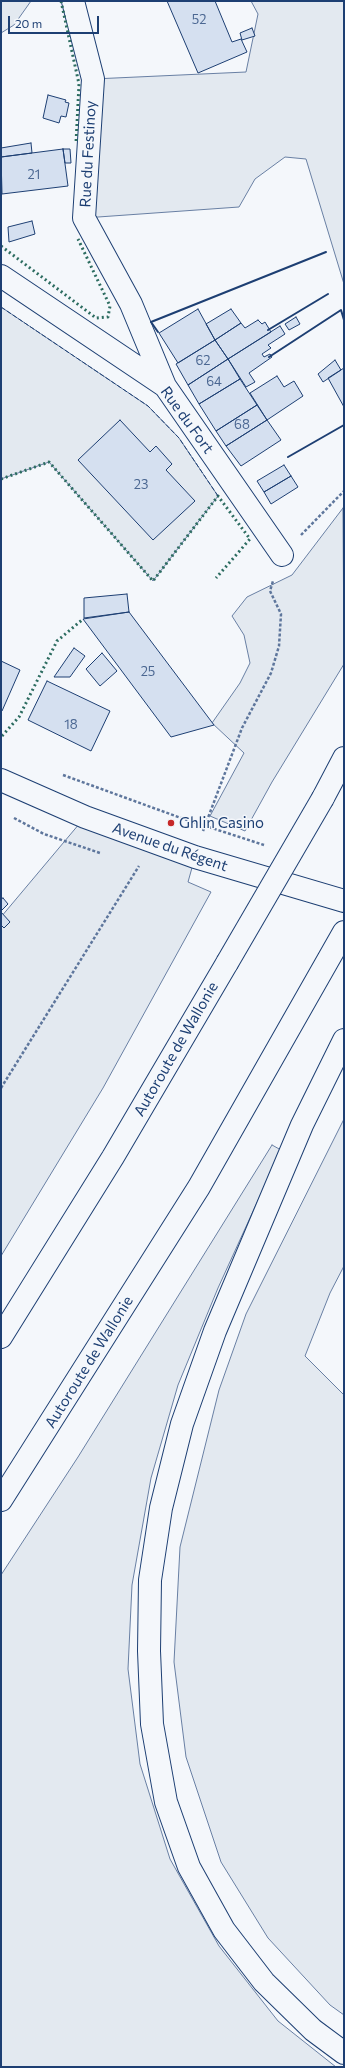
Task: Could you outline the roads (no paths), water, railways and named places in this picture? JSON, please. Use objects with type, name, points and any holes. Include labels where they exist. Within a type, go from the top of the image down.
[{"type":"main road","name":"Rue du Festinoy","points":[[73,1],[92,79],[84,218],[131,304],[165,386]]},
{"type":"main road","name":"Rue du Fort","points":[[1,276],[165,386],[282,555]]},
{"type":"main road","name":"Autoroute de Wallonie","points":[[1,1337],[113,1157],[344,758]]},
{"type":"main road","name":"Avenue du Régent","points":[[1,780],[85,817],[195,857],[344,901]]},
{"type":"main road","name":"Autoroute de Wallonie","points":[[1,1500],[199,1187],[344,932]]},
{"type":"main road","points":[[344,1040],[302,1125],[214,1331],[182,1424],[161,1508],[150,1580],[149,1651],[152,1724],[166,1802],[188,1867],[224,1930],[264,1982],[313,2030],[344,2053]]},
{"type":"place","name":"Ghlin Casino","points":[[171,823]]}]
